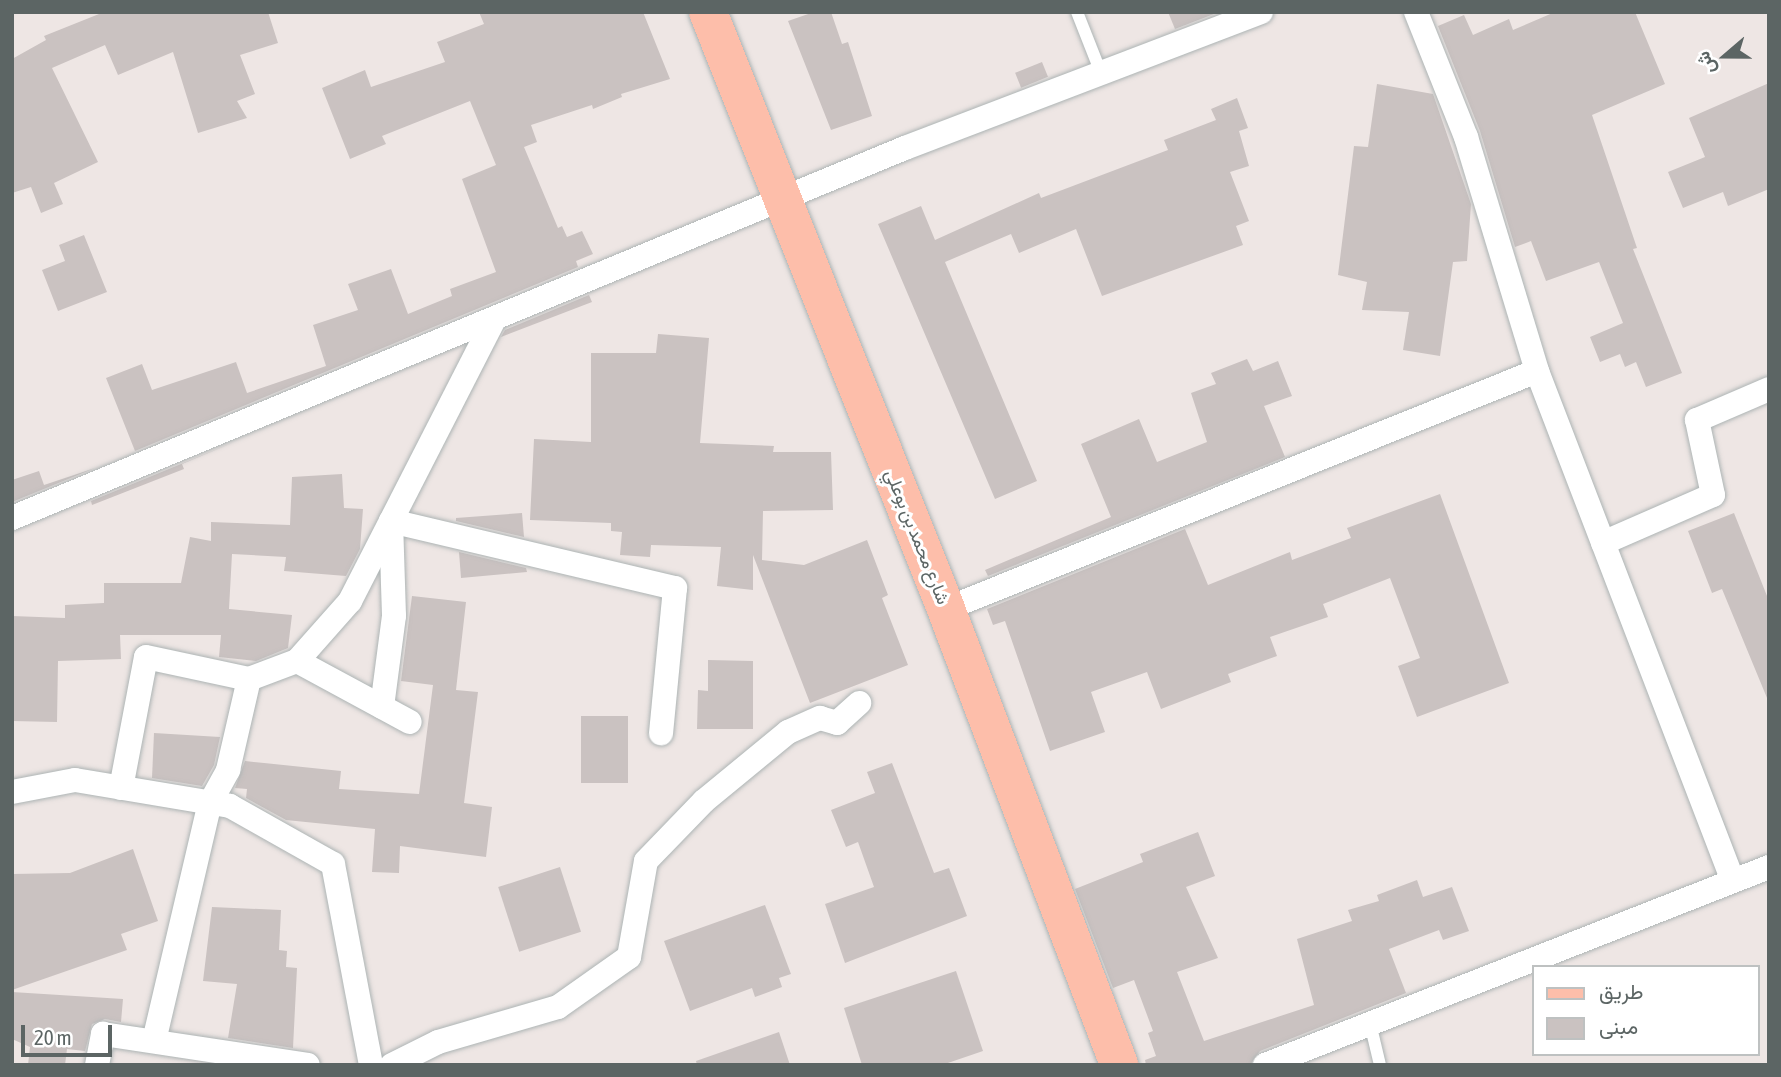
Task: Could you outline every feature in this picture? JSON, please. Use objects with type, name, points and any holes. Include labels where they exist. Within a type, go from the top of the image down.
[{"type":"main road","name":"شارع محمد بن بوعلي","points":[[708,12],[946,609],[1119,1065]]},
{"type":"street","points":[[12,518],[783,202],[905,148],[1261,12]]},
{"type":"street","points":[[1416,12],[1466,137],[1537,371],[1733,881]]},
{"type":"street","points":[[121,788],[146,657],[249,679],[297,661],[350,601],[493,321]]},
{"type":"street","points":[[946,609],[1537,371]]},
{"type":"street","points":[[1603,543],[1713,495],[1697,420],[1769,389]]},
{"type":"street","points":[[382,707],[394,616],[391,521]]},
{"type":"street","points":[[391,521],[675,588],[661,733]]},
{"type":"street","points":[[297,661],[410,722]]},
{"type":"street","points":[[154,1041],[210,803],[228,770],[249,679]]},
{"type":"street","points":[[392,1065],[438,1042],[558,1007],[629,957],[646,861],[704,801],[788,732],[820,718],[837,723],[859,703]]},
{"type":"street","points":[[12,792],[75,780],[230,806],[332,863],[371,1065]]},
{"type":"street","points":[[1265,1065],[1769,867]]},
{"type":"street","points":[[97,1065],[103,1034],[308,1065]]},
{"type":"lane","points":[[1077,12],[1101,73]]},
{"type":"lane","points":[[1370,1023],[1380,1065]]},
{"type":"building","points":[[104,12],[268,12],[278,43],[240,55],[255,94],[237,101],[247,118],[198,133],[173,52],[118,75],[105,45],[52,68],[98,162],[54,183],[63,204],[41,213],[31,187],[12,193],[12,59],[46,40],[44,36]]},
{"type":"building","points":[[479,12],[643,12],[670,79],[621,94],[622,97],[593,109],[592,105],[531,125],[537,142],[524,147],[558,228],[562,226],[567,237],[582,231],[593,254],[576,261],[578,267],[135,451],[106,378],[142,364],[152,390],[236,362],[247,393],[326,366],[313,325],[358,310],[348,284],[391,269],[408,314],[452,296],[450,289],[496,272],[462,179],[496,165],[470,101],[382,136],[386,144],[350,159],[322,88],[365,70],[371,87],[445,62],[437,42],[484,24]]},
{"type":"building","points":[[814,12],[831,12],[842,44],[848,42],[872,116],[831,130],[788,21]]},
{"type":"building","points":[[1168,12],[1219,12],[1175,29]]},
{"type":"building","points":[[1555,12],[1635,12],[1665,84],[1592,115],[1637,248],[1633,249],[1682,373],[1646,387],[1636,362],[1625,367],[1620,354],[1600,362],[1590,337],[1623,323],[1599,262],[1546,281],[1531,241],[1515,247],[1480,131],[1438,26],[1464,15],[1473,35],[1509,19],[1513,30]]},
{"type":"building","points":[[1042,62],[1048,77],[1021,88],[1015,73]]},
{"type":"building","points":[[1769,83],[1769,189],[1728,206],[1723,192],[1683,208],[1668,172],[1705,157],[1689,118]]},
{"type":"building","points":[[1377,84],[1433,94],[1471,204],[1467,261],[1453,262],[1440,356],[1403,350],[1409,312],[1362,310],[1367,282],[1338,275],[1354,146],[1368,147]]},
{"type":"building","points":[[1237,98],[1248,128],[1239,131],[1249,166],[1230,172],[1249,221],[1236,226],[1243,245],[1102,296],[1076,229],[1019,253],[1011,234],[945,262],[1037,481],[995,499],[878,224],[921,206],[935,240],[1039,193],[1041,198],[1168,150],[1164,140],[1216,120],[1211,109]]},
{"type":"building","points":[[84,235],[107,292],[58,311],[42,270],[65,261],[59,245]]},
{"type":"building","points":[[589,295],[592,302],[501,337],[505,330]]},
{"type":"building","points":[[658,334],[709,338],[700,443],[774,446],[773,452],[831,452],[833,510],[763,511],[762,560],[804,565],[867,540],[888,595],[882,598],[908,665],[810,703],[753,555],[753,590],[717,586],[721,547],[651,545],[650,557],[620,555],[622,532],[611,531],[611,523],[530,520],[534,439],[591,442],[591,353],[656,353]]},
{"type":"building","points":[[1247,359],[1253,371],[1278,361],[1292,396],[1264,406],[1285,457],[988,576],[985,570],[1111,517],[1081,444],[1139,419],[1157,462],[1207,442],[1191,393],[1216,384],[1211,373]]},
{"type":"building","points":[[237,441],[182,464],[184,469],[92,505],[91,501]]},
{"type":"building","points":[[95,468],[12,502],[12,480],[39,471],[44,485]]},
{"type":"building","points":[[342,474],[344,508],[363,509],[360,549],[346,576],[284,571],[286,557],[232,554],[229,609],[292,615],[288,648],[256,661],[219,657],[221,635],[120,635],[121,659],[58,661],[57,722],[12,721],[12,616],[65,618],[65,605],[104,603],[104,583],[181,583],[190,537],[211,541],[211,522],[290,525],[292,477]]},
{"type":"building","points":[[1440,494],[1509,683],[1417,717],[1398,666],[1420,658],[1390,578],[1323,604],[1328,617],[1270,637],[1277,656],[1228,674],[1231,682],[1161,709],[1147,672],[1091,692],[1105,732],[1050,751],[1005,621],[993,625],[987,609],[1185,529],[1208,585],[1290,552],[1292,560],[1351,538],[1347,528]]},
{"type":"building","points":[[522,513],[524,537],[456,521],[456,518]]},
{"type":"building","points":[[1734,513],[1769,601],[1767,698],[1722,589],[1712,593],[1688,531]]},
{"type":"building","points":[[459,552],[526,568],[527,572],[461,578]]},
{"type":"building","points":[[412,596],[466,602],[456,690],[478,692],[464,803],[492,807],[486,857],[400,846],[399,873],[372,872],[375,829],[286,820],[246,798],[247,789],[235,788],[245,761],[341,771],[339,789],[419,794],[433,685],[401,681]]},
{"type":"building","points":[[708,660],[753,661],[753,729],[697,729],[698,690],[708,691]]},
{"type":"building","points":[[581,716],[628,716],[628,783],[581,783]]},
{"type":"building","points":[[154,733],[220,737],[214,765],[202,786],[152,778]]},
{"type":"building","points":[[892,763],[934,873],[949,868],[967,916],[845,963],[825,904],[874,887],[858,842],[846,847],[831,810],[875,793],[867,772]]},
{"type":"building","points":[[1198,832],[1215,876],[1186,887],[1218,958],[1177,972],[1204,1041],[1314,1005],[1297,939],[1352,921],[1348,910],[1379,901],[1377,895],[1417,880],[1423,897],[1452,887],[1469,931],[1443,940],[1439,930],[1389,949],[1406,993],[1260,1051],[1250,1065],[1146,1065],[1145,1060],[1156,1056],[1148,1033],[1153,1031],[1134,980],[1113,988],[1075,889],[1143,862],[1140,854]]},
{"type":"building","points":[[133,849],[158,921],[121,934],[127,950],[12,990],[12,874],[70,873]]},
{"type":"building","points":[[560,867],[581,932],[519,952],[498,887]]},
{"type":"building","points":[[765,905],[791,974],[779,978],[782,987],[755,997],[752,988],[690,1011],[664,941]]},
{"type":"building","points":[[212,907],[281,910],[279,950],[287,951],[286,967],[297,968],[293,1048],[228,1038],[237,984],[203,981]]},
{"type":"building","points":[[956,971],[983,1051],[942,1065],[862,1065],[844,1008]]},
{"type":"building","points":[[12,992],[123,999],[121,1022],[105,1019],[92,1024],[85,1051],[67,1049],[65,1065],[28,1065],[30,1047],[12,1039]]},
{"type":"building","points":[[779,1032],[790,1065],[697,1065],[696,1061]]}]
